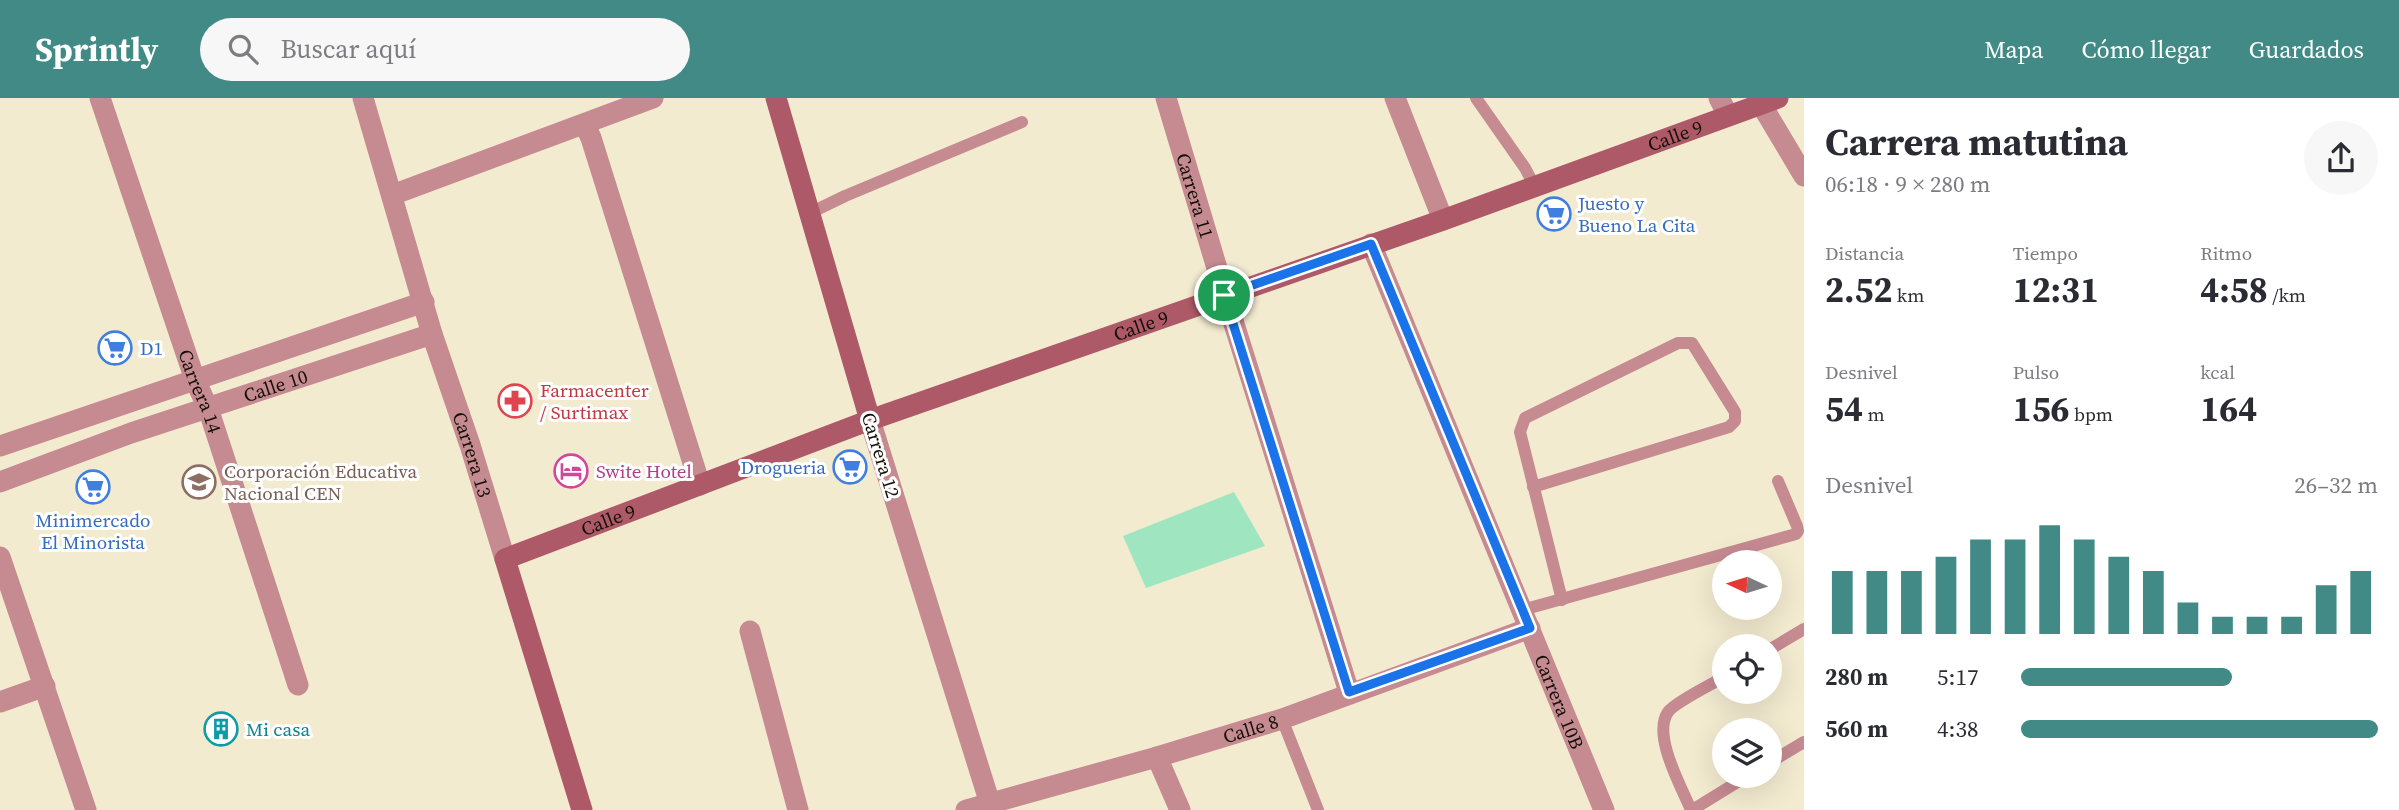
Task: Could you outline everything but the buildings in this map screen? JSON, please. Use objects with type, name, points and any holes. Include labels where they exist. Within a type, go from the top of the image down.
[{"type":"main road","name":"Carrera 12","points":[[776,98],[870,420]]},
{"type":"main road","name":"Calle 9","points":[[505,559],[870,420],[1535,187],[1723,107],[1770,101]]},
{"type":"main road","name":"Carrera 13","points":[[505,559],[582,810]]},
{"type":"street","name":"Carrera 14","points":[[100,98],[195,380],[208,408],[298,685]]},
{"type":"street","name":"Carrera 13","points":[[363,98],[432,334],[505,559]]},
{"type":"street","points":[[392,195],[653,98]]},
{"type":"street","name":"Carrera 11","points":[[1167,98],[1224,295],[1349,692]]},
{"type":"street","points":[[1395,98],[1443,220]]},
{"type":"street","points":[[1770,101],[1804,176]]},
{"type":"street","points":[[585,125],[700,485]]},
{"type":"street","name":"Carrera 10B","points":[[1371,244],[1604,810]]},
{"type":"street","name":"Calle 10","points":[[0,446],[424,302]]},
{"type":"street","name":"Calle 10","points":[[0,482],[131,433],[432,334]]},
{"type":"street","points":[[122,405],[131,433]]},
{"type":"street","name":"Carrera 12","points":[[870,420],[991,806]]},
{"type":"street","points":[[0,557],[86,810]]},
{"type":"street","name":"Calle 8","points":[[966,810],[991,806],[1282,719],[1526,619]]},
{"type":"street","points":[[750,631],[799,810]]},
{"type":"street","points":[[0,702],[45,686]]},
{"type":"street","points":[[1157,757],[1180,810]]},
{"type":"lane","points":[[1476,98],[1525,168],[1535,187]]},
{"type":"lane","points":[[810,213],[1023,122]]},
{"type":"lane","points":[[1534,487],[1729,426],[1735,421],[1735,412],[1692,343],[1678,343],[1525,418],[1520,432],[1562,600]]},
{"type":"lane","points":[[1526,619],[1562,600],[1796,534],[1797,526],[1778,481]]},
{"type":"lane","points":[[1782,642],[1804,629]]},
{"type":"lane","points":[[1712,684],[1669,710],[1663,723],[1664,742],[1691,810],[1727,788]]},
{"type":"lane","points":[[1282,719],[1318,810]]},
{"type":"lane","points":[[1782,755],[1804,742]]},
{"type":"green space","points":[[1234,492],[1265,546],[1146,588],[1123,536]]},
{"type":"place","name":"Juesto y Bueno La Cita","points":[[1554,214]]},
{"type":"place","name":"D1","points":[[115,348]]},
{"type":"place","name":"Farmacenter / Surtimax","points":[[515,401]]},
{"type":"place","name":"Drogueria","points":[[850,467]]},
{"type":"place","name":"Swite Hotel","points":[[571,471]]},
{"type":"place","name":"Corporación Educativa Nacional CEN","points":[[199,482]]},
{"type":"place","name":"Minimercado El Minorista","points":[[93,487]]},
{"type":"place","name":"Mi casa","points":[[221,729]]},
{"type":"route","points":[[1371,244],[1530,628],[1349,692],[1224,295],[1371,244]]}]
